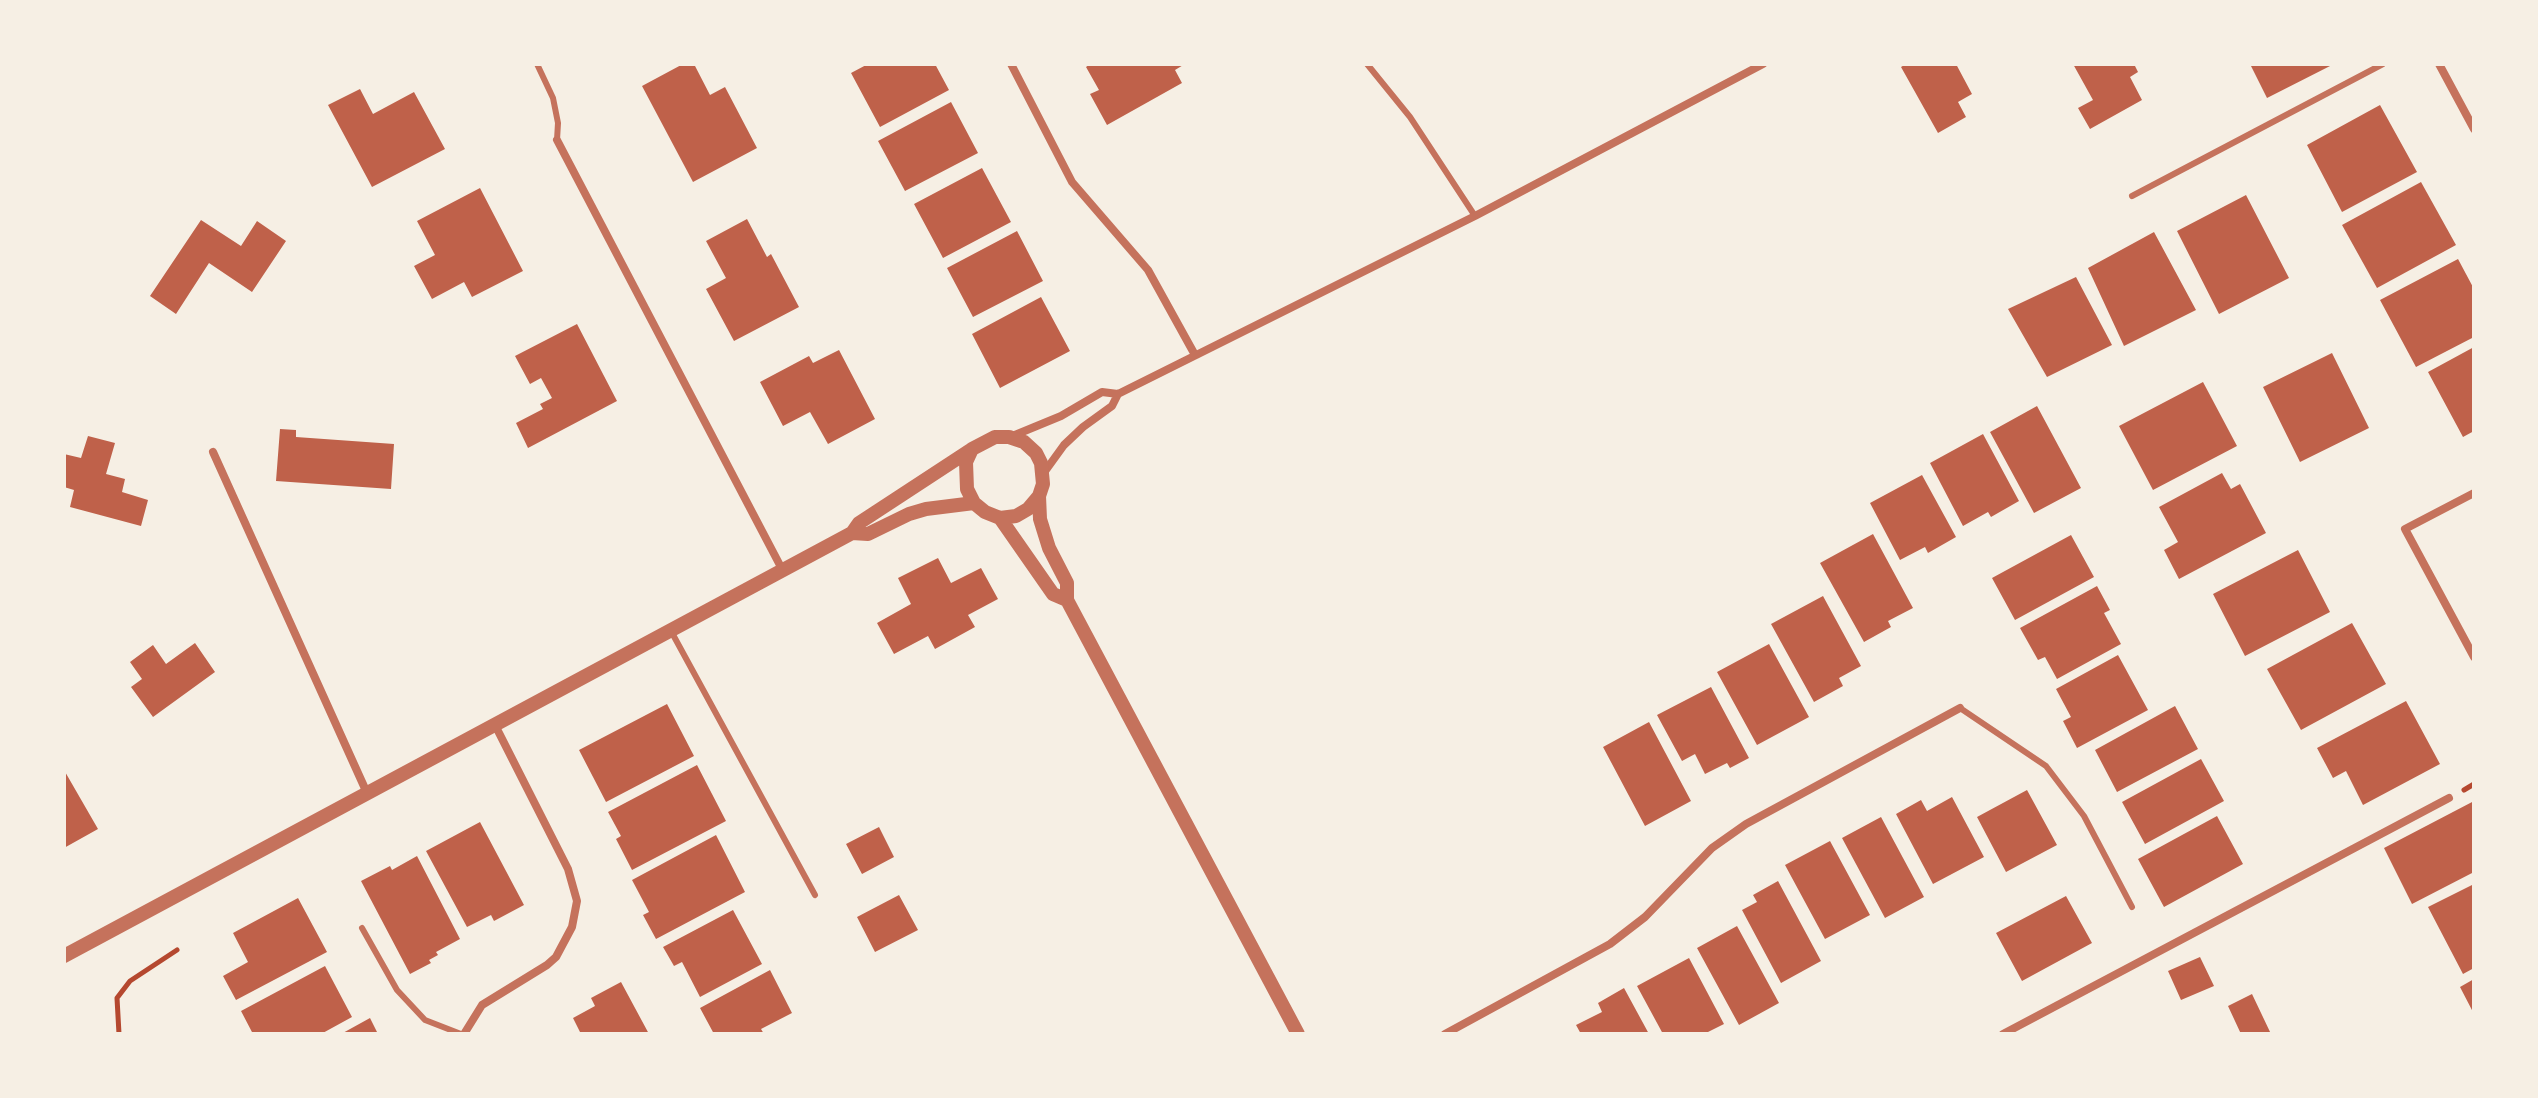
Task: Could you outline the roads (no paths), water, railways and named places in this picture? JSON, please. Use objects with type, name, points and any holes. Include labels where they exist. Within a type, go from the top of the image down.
[{"type":"street","points":[[1011,64],[1072,182],[1148,270],[1195,355]]},
{"type":"street","points":[[1009,437],[1061,416],[1102,392],[1118,394],[1475,216],[1763,64]]},
{"type":"street","points":[[2439,64],[2474,129]]},
{"type":"street","points":[[557,140],[783,571]]},
{"type":"street","points":[[1118,394],[1112,406],[1064,445],[1043,474],[1039,496],[1040,519],[1049,548],[1067,583],[1067,600],[1298,1034]]},
{"type":"street","points":[[64,956],[852,533],[859,523],[995,437],[1024,442],[1036,453],[1043,474]]},
{"type":"street","points":[[972,449],[965,473],[967,489],[974,503],[1000,518],[1053,594],[1067,600]]},
{"type":"street","points":[[213,452],[367,793]]},
{"type":"street","points":[[2474,493],[2405,529],[2474,657]]},
{"type":"street","points":[[1000,518],[1016,516],[1028,509],[1039,496]]},
{"type":"street","points":[[852,533],[868,534],[926,509],[974,503]]},
{"type":"street","points":[[1445,1034],[1610,944],[1645,917],[1712,848],[1746,824],[1960,708]]},
{"type":"street","points":[[463,1034],[482,1005],[556,957],[572,927],[577,901],[568,869],[495,725]]},
{"type":"street","points":[[2003,1034],[2449,798]]},
{"type":"lane","points":[[537,64],[553,98],[558,123],[557,140]]},
{"type":"lane","points":[[1367,64],[1410,117],[1475,216]]},
{"type":"lane","points":[[2132,196],[2383,64]]},
{"type":"lane","points":[[671,631],[815,895]]},
{"type":"lane","points":[[1960,708],[2046,766],[2084,816],[2132,907]]},
{"type":"lane","points":[[362,928],[397,990],[425,1020],[463,1034]]}]
